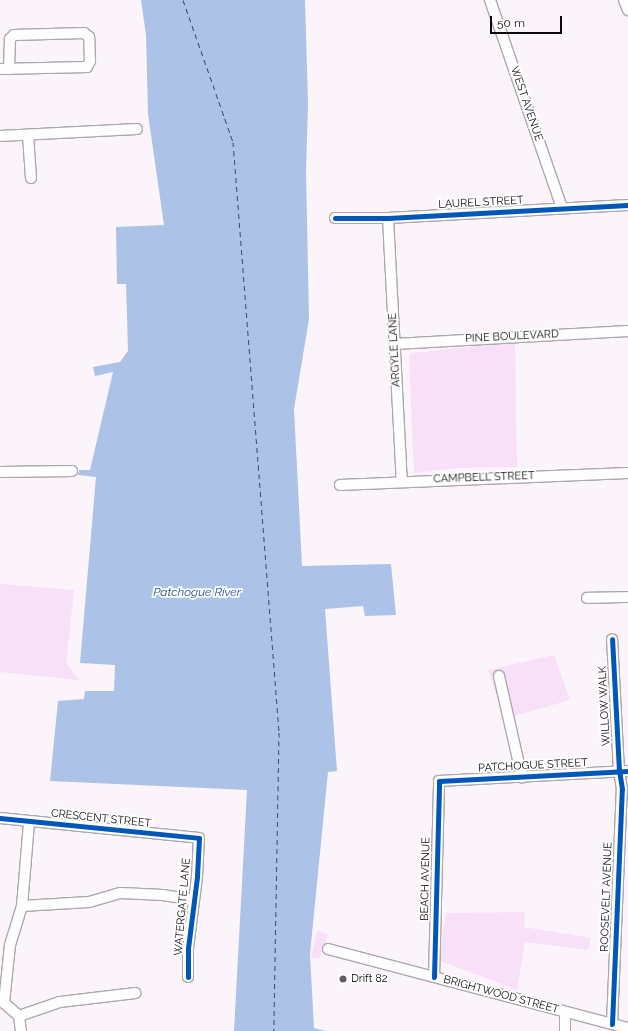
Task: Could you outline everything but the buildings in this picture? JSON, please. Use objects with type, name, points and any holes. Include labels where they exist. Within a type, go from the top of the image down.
[{"type":"street","name":"WEST AVENUE","points":[[490,0],[562,208]]},
{"type":"street","points":[[624,0],[628,10]]},
{"type":"street","points":[[84,33],[89,37],[90,61],[87,67],[5,69],[10,39],[14,35],[84,33]]},
{"type":"street","points":[[0,136],[137,130]]},
{"type":"street","points":[[28,135],[31,178]]},
{"type":"street","name":"LAUREL STREET","points":[[335,218],[388,218],[628,205]]},
{"type":"street","name":"ARGYLE LANE","points":[[388,218],[402,482]]},
{"type":"street","name":"PINE BOULEVARD","points":[[395,344],[628,331]]},
{"type":"street","points":[[0,472],[72,471]]},
{"type":"street","name":"CAMPBELL STREET","points":[[340,486],[402,482],[628,473]]},
{"type":"street","points":[[587,598],[628,597]]},
{"type":"street","name":"WILLOW WALK","points":[[612,639],[623,771]]},
{"type":"street","points":[[499,676],[522,777]]},
{"type":"street","name":"PATCHOGUE STREET","points":[[439,781],[623,771]]},
{"type":"street","name":"ROOSEVELT AVENUE","points":[[612,1024],[623,771]]},
{"type":"street","name":"BEACH AVENUE","points":[[434,977],[439,781]]},
{"type":"street","name":"CRESCENT STREET","points":[[0,818],[199,838]]},
{"type":"street","points":[[21,1031],[19,1016],[4,1003],[10,945],[22,906],[29,822]]},
{"type":"street","name":"WATERGATE LANE","points":[[188,976],[188,948],[199,838]]},
{"type":"street","points":[[22,906],[89,902],[121,892],[163,895],[194,900]]},
{"type":"street","name":"BRIGHTWOOD STREET","points":[[328,949],[628,1028]]},
{"type":"street","points":[[19,1016],[60,1002],[135,993]]},
{"type":"street","points":[[565,1012],[565,1031]]},
{"type":"shaded area","points":[[515,342],[517,467],[459,468],[414,473],[409,356],[412,353]]},
{"type":"shaded area","points":[[0,584],[74,590],[66,663],[79,680],[0,672]]},
{"type":"shaded area","points":[[554,655],[570,700],[504,719],[488,670]]},
{"type":"shaded area","points":[[525,912],[524,927],[591,938],[588,950],[525,942],[517,990],[438,960],[446,913]]},
{"type":"shaded area","points":[[317,931],[328,934],[319,959],[311,957]]},
{"type":"water","name":"Patchogue River","points":[[141,0],[305,0],[308,103],[306,172],[309,319],[294,409],[302,566],[391,564],[396,615],[365,616],[363,606],[325,609],[337,771],[328,772],[310,954],[314,1028],[325,1031],[234,1031],[247,790],[50,781],[58,701],[84,699],[85,691],[114,691],[115,665],[80,663],[96,477],[78,475],[79,470],[90,470],[113,372],[95,376],[93,367],[120,362],[128,351],[126,284],[117,284],[116,227],[164,225],[148,114],[146,35]]},
{"type":"ferry route","points":[[183,0],[233,142],[279,732],[274,1031]]},
{"type":"cycle path","points":[[335,218],[388,218],[628,205]]},
{"type":"cycle path","points":[[612,639],[619,771],[622,789],[612,1024]]},
{"type":"cycle path","points":[[434,977],[439,781],[628,771]]},
{"type":"cycle path","points":[[0,818],[199,838],[197,877],[188,948],[188,977]]},
{"type":"place","name":"Drift 82","points":[[343,979]]}]
